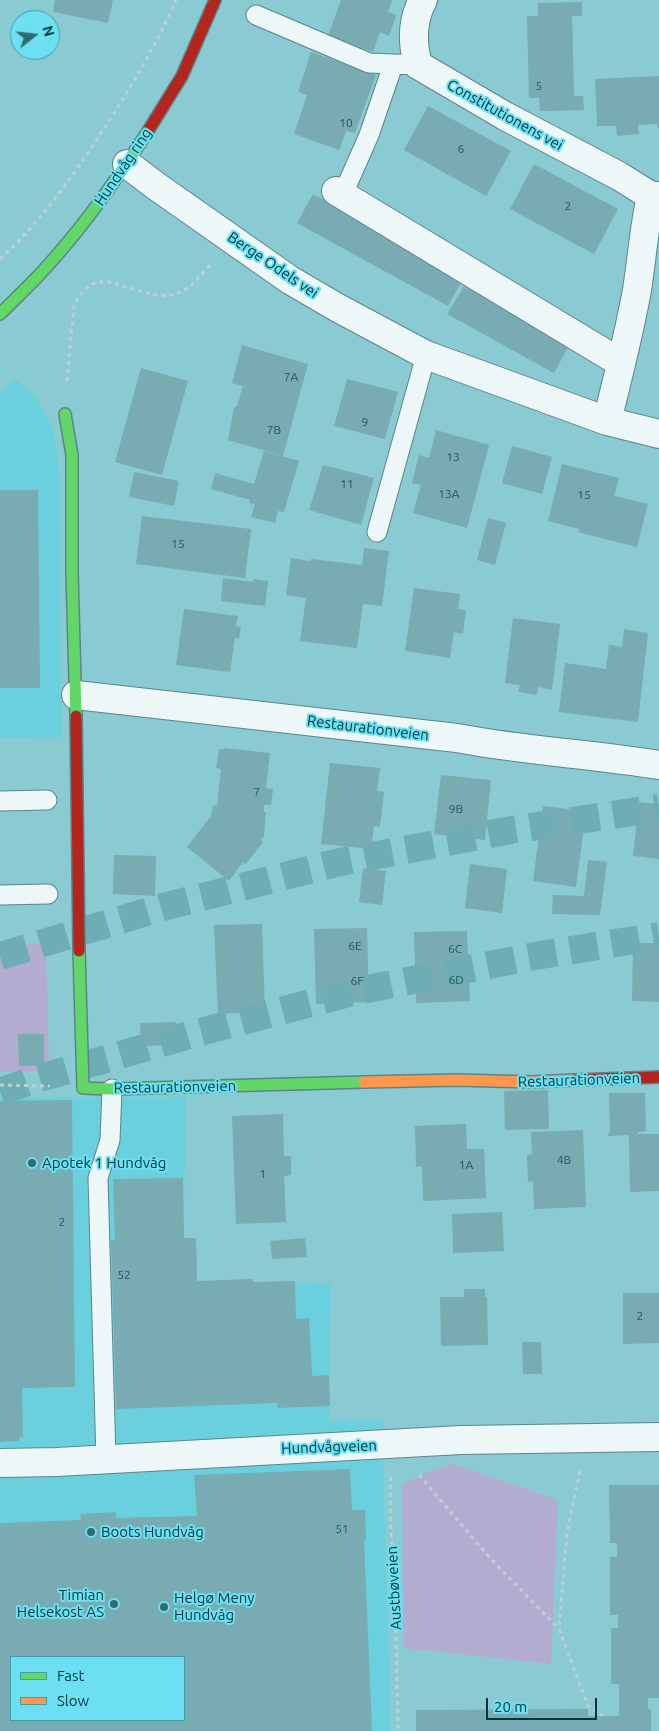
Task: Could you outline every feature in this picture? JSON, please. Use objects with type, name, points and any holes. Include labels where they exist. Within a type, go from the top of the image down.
[{"type":"street","name":"Hundvåg ring","points":[[0,314],[41,273],[86,220],[127,164],[182,76],[215,0]]},
{"type":"street","points":[[406,65],[414,44],[414,24],[423,0]]},
{"type":"street","name":"Constitutionens vei","points":[[406,65],[655,196],[644,224],[634,303],[608,421]]},
{"type":"street","name":"Berge Odels vei","points":[[127,164],[298,284],[426,355],[608,421],[659,434]]},
{"type":"street","points":[[339,193],[620,363]]},
{"type":"street","points":[[65,414],[72,455],[73,474],[72,573],[83,1088]]},
{"type":"street","name":"Restaurationveien","points":[[76,695],[457,738],[512,747],[606,756],[659,765]]},
{"type":"street","name":"Restaurationveien","points":[[83,1088],[112,1089],[448,1080],[531,1082],[659,1077]]},
{"type":"street","name":"Hundvågveien","points":[[0,1463],[470,1440],[659,1437]]},
{"type":"lane","points":[[256,15],[370,63],[406,65],[339,193]]},
{"type":"lane","points":[[377,532],[426,355]]},
{"type":"lane","points":[[0,801],[47,800]]},
{"type":"lane","points":[[0,895],[48,894]]},
{"type":"lane","points":[[106,1459],[98,1178],[110,1140],[112,1089]]},
{"type":"path","points":[[0,259],[31,228],[76,172],[150,56],[176,0]]},
{"type":"path","points":[[65,414],[74,304],[83,291],[92,284],[105,281],[151,294],[167,296],[178,293],[190,287],[234,239]]},
{"type":"path","points":[[0,1086],[83,1088]]},
{"type":"path","points":[[588,1438],[567,1533],[560,1629],[588,1706],[602,1716]]},
{"type":"path","points":[[392,1445],[490,1558],[560,1629]]},
{"type":"path","name":"Austbøveien","points":[[392,1445],[391,1527],[396,1628],[398,1731]]},
{"type":"shaded area","points":[[15,379],[35,395],[54,431],[60,480],[61,737],[0,738],[0,392]]},
{"type":"shaded area","points":[[46,944],[49,1071],[0,1072],[0,945]]},
{"type":"shaded area","points":[[186,1097],[183,1289],[331,1283],[329,1421],[382,1420],[391,1731],[0,1731],[0,1098]]},
{"type":"shaded area","points":[[450,1463],[558,1500],[551,1664],[404,1648],[402,1484]]},
{"type":"building","points":[[55,0],[113,0],[108,23],[60,13],[60,10],[53,10]]},
{"type":"building","points":[[341,0],[392,0],[388,12],[396,15],[389,36],[380,32],[373,52],[328,36]]},
{"type":"building","points":[[582,2],[582,16],[572,16],[574,96],[583,96],[584,110],[540,111],[539,98],[529,98],[527,16],[538,16],[538,3]]},
{"type":"building","points":[[311,52],[376,75],[355,133],[346,131],[339,150],[294,134],[307,95],[298,92]]},
{"type":"building","points":[[659,76],[659,128],[657,124],[638,125],[639,134],[617,136],[616,126],[597,126],[595,79]]},
{"type":"building","points":[[428,106],[511,151],[486,196],[404,150]]},
{"type":"building","points":[[534,164],[618,209],[594,254],[510,209]]},
{"type":"building","points":[[313,194],[464,277],[448,306],[297,223]]},
{"type":"building","points":[[464,286],[570,344],[554,373],[447,314]]},
{"type":"building","points":[[242,345],[308,364],[283,456],[228,440],[234,408],[237,406],[243,386],[232,383]]},
{"type":"building","points":[[141,368],[188,381],[162,475],[115,462]]},
{"type":"building","points":[[347,379],[398,392],[385,439],[334,426]]},
{"type":"building","points":[[436,430],[489,445],[467,528],[413,513],[421,485],[412,483],[419,455],[429,458]]},
{"type":"building","points":[[512,446],[552,457],[542,494],[502,483]]},
{"type":"building","points":[[264,451],[299,461],[284,512],[278,511],[275,523],[251,517],[255,504],[249,503],[250,500],[211,489],[215,473],[254,484]]},
{"type":"building","points":[[562,464],[619,478],[614,496],[648,504],[637,547],[578,532],[579,529],[548,521]]},
{"type":"building","points":[[323,465],[374,478],[361,525],[309,510]]},
{"type":"building","points":[[134,472],[179,481],[174,506],[129,497]]},
{"type":"building","points":[[0,490],[38,490],[40,688],[0,688]]},
{"type":"building","points":[[142,516],[251,529],[245,578],[136,564]]},
{"type":"building","points":[[488,518],[506,523],[495,565],[477,560]]},
{"type":"building","points":[[364,548],[389,551],[382,606],[363,604],[357,648],[300,641],[306,598],[286,595],[291,558],[362,565]]},
{"type":"building","points":[[223,578],[253,582],[253,579],[268,581],[265,606],[221,601]]},
{"type":"building","points":[[414,588],[460,594],[458,609],[466,610],[463,634],[454,632],[450,658],[405,651]]},
{"type":"building","points":[[184,609],[238,616],[236,626],[241,627],[239,639],[235,638],[230,672],[176,665]]},
{"type":"building","points":[[513,618],[560,624],[552,690],[538,687],[537,695],[518,692],[520,685],[505,683]]},
{"type":"building","points":[[624,629],[648,633],[638,722],[559,712],[565,663],[606,669],[609,645],[622,647]]},
{"type":"building","points":[[219,749],[270,753],[266,788],[273,789],[271,805],[264,805],[264,812],[266,812],[264,836],[261,840],[263,842],[246,864],[243,862],[229,881],[187,847],[211,816],[213,805],[217,806],[221,769],[216,768]]},
{"type":"building","points":[[330,763],[380,768],[377,791],[384,792],[380,827],[374,826],[371,849],[321,844]]},
{"type":"building","points":[[441,775],[491,780],[485,840],[434,834]]},
{"type":"building","points":[[639,802],[659,804],[659,859],[633,856]]},
{"type":"building","points":[[543,806],[586,811],[576,887],[533,881]]},
{"type":"building","points":[[114,855],[156,856],[155,896],[113,894]]},
{"type":"building","points":[[588,860],[607,862],[600,915],[552,914],[553,895],[584,896]]},
{"type":"building","points":[[470,864],[507,869],[502,913],[465,908]]},
{"type":"building","points":[[363,868],[386,871],[382,905],[359,902]]},
{"type":"building","points":[[262,924],[265,1012],[218,1014],[214,925]]},
{"type":"building","points":[[367,928],[369,1002],[316,1004],[314,929]]},
{"type":"building","points":[[467,931],[470,1001],[416,1003],[414,932]]},
{"type":"building","points":[[633,943],[659,943],[659,1002],[632,1001]]},
{"type":"building","points":[[176,1022],[177,1045],[141,1046],[140,1023]]},
{"type":"building","points":[[18,1034],[44,1034],[44,1065],[19,1066]]},
{"type":"building","points":[[548,1090],[549,1129],[505,1130],[504,1091]]},
{"type":"building","points":[[609,1093],[645,1093],[646,1131],[638,1132],[638,1134],[659,1134],[659,1191],[630,1192],[629,1135],[608,1136],[610,1131]]},
{"type":"building","points":[[72,1100],[75,1387],[22,1388],[23,1437],[20,1437],[19,1441],[0,1442],[0,1101]]},
{"type":"building","points":[[283,1114],[284,1156],[291,1156],[291,1175],[284,1176],[286,1222],[236,1224],[232,1116]]},
{"type":"building","points":[[466,1124],[467,1149],[484,1149],[486,1198],[423,1201],[422,1166],[416,1167],[415,1126]]},
{"type":"building","points":[[583,1130],[586,1207],[534,1209],[533,1181],[528,1182],[527,1155],[532,1154],[531,1132]]},
{"type":"building","points":[[183,1178],[184,1238],[196,1238],[197,1281],[253,1279],[253,1282],[295,1281],[296,1319],[309,1318],[312,1376],[329,1375],[330,1406],[277,1408],[277,1403],[116,1409],[111,1240],[115,1240],[113,1179]]},
{"type":"building","points":[[502,1212],[504,1251],[453,1253],[452,1214]]},
{"type":"building","points":[[305,1238],[307,1257],[272,1259],[270,1241]]},
{"type":"building","points":[[464,1289],[485,1289],[485,1297],[487,1297],[488,1345],[441,1346],[440,1297],[464,1297]]},
{"type":"building","points":[[623,1293],[659,1293],[659,1343],[623,1344]]},
{"type":"building","points":[[522,1342],[541,1342],[542,1374],[523,1374]]},
{"type":"building","points":[[350,1469],[352,1510],[365,1510],[366,1540],[364,1540],[372,1731],[0,1731],[0,1523],[81,1520],[80,1514],[116,1512],[116,1518],[197,1516],[194,1475]]},
{"type":"building","points":[[609,1485],[659,1485],[659,1698],[648,1698],[648,1709],[651,1709],[651,1731],[416,1731],[416,1710],[588,1709],[588,1716],[619,1716],[619,1684],[611,1684],[611,1628],[618,1628],[618,1615],[610,1615],[610,1557],[617,1557],[617,1543],[610,1543]]},
{"type":"tunnel","points":[[0,956],[163,907],[340,862],[511,830],[659,808]]},
{"type":"tunnel","points":[[0,1092],[33,1080],[200,1032],[357,991],[535,956],[659,936]]},
{"type":"traffic: fast","points":[[0,314],[41,273],[70,240],[111,187],[148,131]]},
{"type":"traffic: fast","points":[[65,414],[72,455],[72,573],[76,716]]},
{"type":"traffic: fast","points":[[79,951],[83,1088],[112,1089],[364,1082]]},
{"type":"traffic: slow","points":[[364,1082],[457,1080],[531,1082],[575,1080]]},
{"type":"traffic: jam","points":[[148,131],[182,76],[215,0]]},
{"type":"traffic: jam","points":[[76,716],[79,951]]},
{"type":"traffic: jam","points":[[575,1080],[659,1077]]},
{"type":"place","name":"Apotek 1 Hundvåg","points":[[32,1163]]},
{"type":"place","name":"Boots Hundvåg","points":[[91,1532]]},
{"type":"place","name":"Timian Helsekost AS","points":[[114,1604]]},
{"type":"place","name":"Helgø Meny Hundvåg","points":[[164,1607]]}]
